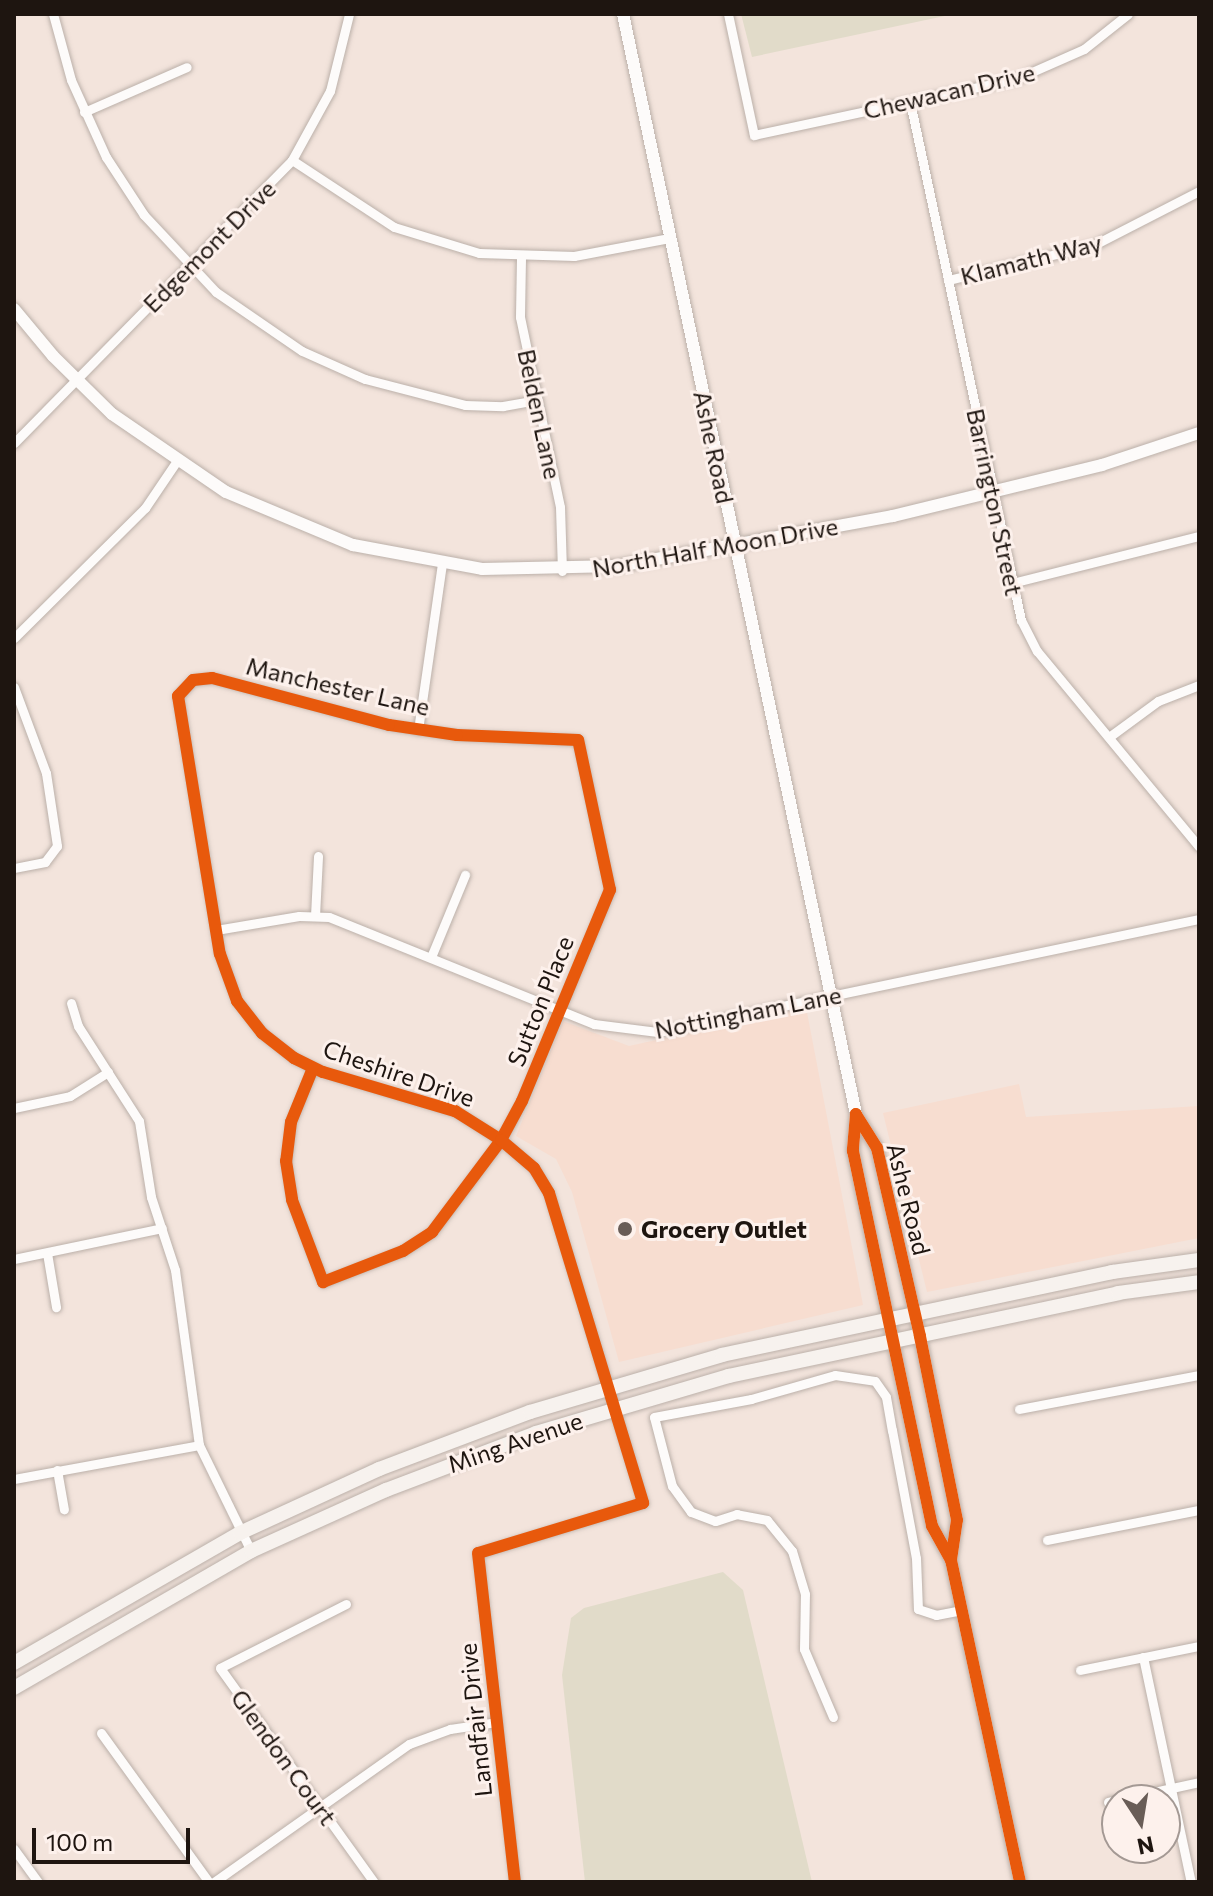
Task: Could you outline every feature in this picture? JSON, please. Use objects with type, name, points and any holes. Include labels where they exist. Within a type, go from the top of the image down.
[{"type":"main road","name":"Ming Avenue","points":[[14,1663],[240,1533],[442,1444],[606,1387],[890,1318],[1199,1260]]},
{"type":"main road","points":[[1155,1287],[1199,1275]]},
{"type":"main road","name":"Ming Avenue","points":[[14,1687],[251,1551],[461,1460],[613,1408],[729,1376],[1155,1287],[1199,1282]]},
{"type":"street","points":[[53,14],[84,112],[124,187],[189,267],[272,333],[365,379],[465,405],[503,406],[537,400]]},
{"type":"street","name":"Edgemont Drive","points":[[14,443],[292,160],[330,91],[349,14]]},
{"type":"street","name":"Ashe Road","points":[[623,14],[856,1114],[853,1151],[932,1526],[951,1560],[1020,1882]]},
{"type":"street","name":"Chewacan Drive","points":[[728,14],[754,135],[1041,71],[1084,49],[1128,14]]},
{"type":"street","points":[[84,112],[187,67]]},
{"type":"street","name":"Barrington Street","points":[[910,102],[1012,583],[1032,643],[1199,847]]},
{"type":"street","points":[[292,160],[394,227],[450,247],[521,258],[574,256],[669,238]]},
{"type":"street","name":"Klamath Way","points":[[948,280],[1094,245],[1199,191]]},
{"type":"street","name":"Belden Lane","points":[[521,258],[520,317],[560,507],[562,571]]},
{"type":"street","name":"North Half Moon Drive","points":[[14,309],[76,381],[176,462],[309,530],[442,564],[562,571],[618,566],[893,516],[992,489],[1102,465],[1199,433]]},
{"type":"street","points":[[14,638],[132,522],[176,462]]},
{"type":"street","points":[[1012,583],[1199,536]]},
{"type":"street","points":[[418,730],[442,564]]},
{"type":"street","name":"Manchester Lane","points":[[187,684],[212,678],[347,716],[418,730],[578,740]]},
{"type":"street","name":"Cheshire Drive","points":[[187,684],[177,703],[216,930],[228,983],[247,1016],[277,1047],[313,1068],[455,1111],[501,1140],[534,1168],[549,1193],[643,1503],[478,1553]]},
{"type":"street","points":[[1109,737],[1158,701],[1199,685]]},
{"type":"street","points":[[14,687],[46,773],[57,846],[45,862],[14,868]]},
{"type":"street","name":"Sutton Place","points":[[313,1068],[291,1122],[286,1161],[292,1200],[323,1282],[403,1251],[426,1237],[501,1140],[610,890],[578,740]]},
{"type":"street","points":[[315,916],[318,856]]},
{"type":"street","points":[[431,957],[465,875]]},
{"type":"street","name":"Nottingham Lane","points":[[216,930],[315,916],[347,923],[614,1029],[658,1032],[1199,919]]},
{"type":"street","points":[[71,1003],[78,1026],[139,1121],[190,1356],[199,1445],[251,1551]]},
{"type":"street","points":[[14,1108],[70,1096],[108,1072]]},
{"type":"street","name":"Ashe Road","points":[[856,1114],[877,1148],[920,1336],[957,1520],[951,1560]]},
{"type":"street","points":[[14,1259],[162,1228]]},
{"type":"street","points":[[47,1253],[56,1307]]},
{"type":"street","points":[[833,1717],[804,1649],[805,1594],[792,1551],[767,1520],[737,1514],[715,1521],[691,1512],[672,1486],[654,1417],[751,1399],[835,1375],[875,1381],[886,1397],[916,1558],[918,1609],[936,1615],[961,1610]]},
{"type":"street","points":[[1019,1409],[1199,1375]]},
{"type":"street","points":[[14,1479],[199,1445]]},
{"type":"street","points":[[57,1470],[64,1509]]},
{"type":"street","points":[[1047,1540],[1199,1510]]},
{"type":"street","name":"Landfair Drive","points":[[478,1553],[515,1882]]},
{"type":"street","name":"Glendon Court","points":[[346,1604],[220,1668],[374,1882]]},
{"type":"street","points":[[1080,1670],[1199,1646]]},
{"type":"street","points":[[1143,1657],[1170,1784]]},
{"type":"street","points":[[101,1733],[212,1882],[409,1744],[450,1729],[497,1722]]},
{"type":"street","points":[[1181,1835],[1191,1882]]},
{"type":"street","points":[[14,1849],[38,1882]]},
{"type":"shaded area","points":[[741,14],[954,14],[752,57]]},
{"type":"shaded area","points":[[806,1007],[863,1305],[619,1362],[572,1192],[556,1159],[516,1136],[563,1021],[629,1046]]},
{"type":"shaded area","points":[[1019,1084],[1026,1117],[1199,1106],[1199,1238],[927,1292],[883,1113]]},
{"type":"shaded area","points":[[723,1572],[743,1590],[812,1882],[585,1882],[562,1675],[571,1618],[584,1608]]},
{"type":"cycle path","points":[[313,1068],[291,1122],[286,1161],[292,1200],[323,1282],[403,1251],[432,1232],[501,1140],[522,1101],[610,890],[578,740],[457,735],[389,725],[212,678],[193,680],[178,696],[220,954],[237,1001],[262,1033],[294,1058],[323,1072],[455,1111],[501,1140],[534,1168],[549,1193],[643,1503],[478,1553],[515,1882]]},
{"type":"cycle path","points":[[951,1560],[957,1520],[920,1336],[877,1148],[856,1114],[853,1151],[932,1526],[951,1560],[1020,1882]]},
{"type":"place","name":"Grocery Outlet","points":[[625,1229]]}]
